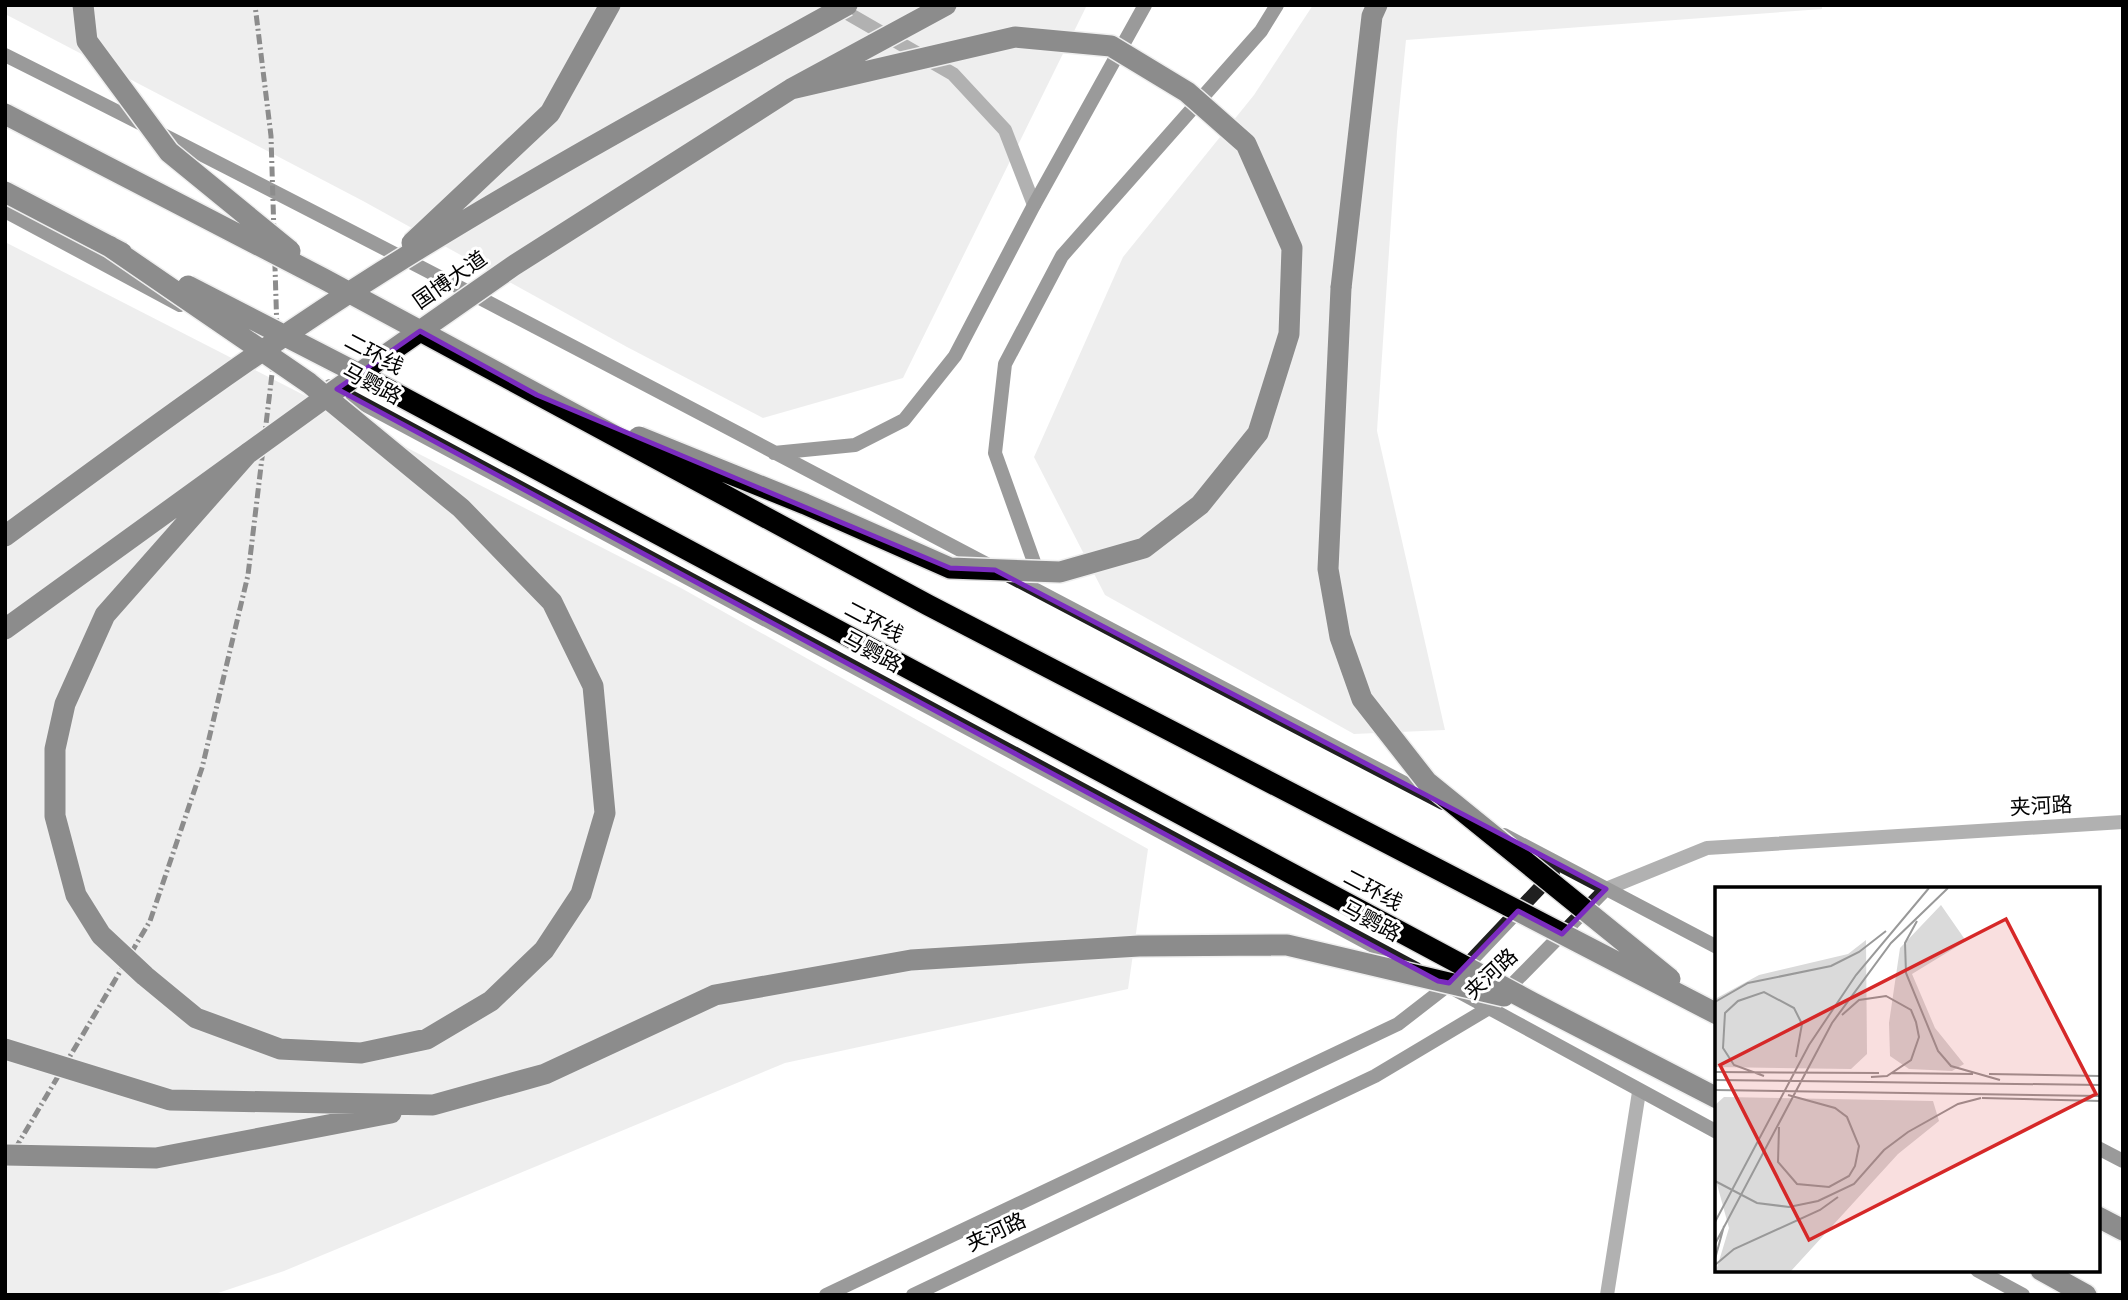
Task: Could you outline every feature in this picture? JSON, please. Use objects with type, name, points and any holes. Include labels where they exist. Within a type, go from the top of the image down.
[{"type":"highway","points":[[83,5],[87,41],[169,152],[324,279]]},
{"type":"highway","points":[[383,271],[550,113],[610,5]]},
{"type":"highway","name":"国博大道","points":[[5,536],[225,375],[383,271],[588,148],[847,5]]},
{"type":"highway","name":"国博大道","points":[[5,629],[513,266],[791,89],[946,5]]},
{"type":"highway","points":[[1377,5],[1373,16],[1341,288],[1328,569],[1340,637],[1362,699],[1427,782],[1711,1011]]},
{"type":"highway","points":[[537,395],[805,504],[950,568],[1060,572],[1144,548],[1200,505],[1258,433],[1289,334],[1292,248],[1246,144],[1187,92],[1111,46],[1015,37],[791,89]]},
{"type":"highway","name":"二环线","points":[[5,114],[324,279],[928,605],[1711,1011]]},
{"type":"highway","name":"二环线","points":[[5,192],[363,376],[1533,1003],[1715,1097]]},
{"type":"highway","points":[[109,246],[309,383],[461,508],[552,602],[593,686],[605,813],[581,894],[544,950],[491,1001],[428,1039],[361,1054],[280,1049],[196,1018],[101,935],[76,895],[55,816],[55,750],[65,704],[105,615],[248,453]]},
{"type":"highway","points":[[5,1155],[156,1158],[433,1105],[545,1074],[715,995],[911,960],[1139,946],[1287,944],[1533,1003]]},
{"type":"highway","points":[[5,1049],[170,1100],[433,1105]]},
{"type":"highway","points":[[2100,1218],[2123,1230]]},
{"type":"highway","points":[[2044,1272],[2083,1294]]},
{"type":"main road","points":[[774,453],[856,445],[904,420],[955,356],[1144,5]]},
{"type":"main road","points":[[1047,597],[995,453],[1005,364],[1062,256],[1261,31],[1278,5]]},
{"type":"main road","points":[[5,55],[273,189],[1715,946]]},
{"type":"main road","name":"马鹦路","points":[[5,211],[999,743],[1715,1131]]},
{"type":"main road","name":"夹河路","points":[[826,1295],[1398,1024],[1447,986],[1562,865]]},
{"type":"main road","name":"夹河路","points":[[913,1295],[1375,1076],[1489,1009],[1606,889]]},
{"type":"main road","points":[[2100,1150],[2123,1161]]},
{"type":"main road","points":[[1981,1272],[2023,1295]]},
{"type":"street","points":[[833,5],[953,74],[1005,130],[1034,205]]},
{"type":"street","name":"夹河路","points":[[1606,889],[1707,848],[2123,822]]},
{"type":"street","points":[[1607,1295],[1639,1092]]},
{"type":"highlighted area","points":[[420,331],[537,395],[950,568],[995,570],[1606,889],[1562,934],[1518,911],[1449,983],[1438,981],[337,389]]},
{"type":"shaded area","points":[[5,5],[1087,5],[903,378],[763,418],[627,347],[363,201],[5,14]]},
{"type":"shaded area","points":[[1313,5],[1822,5],[1822,9],[1406,40],[1397,132],[1377,431],[1445,730],[1354,734],[1105,595],[1034,457],[1123,257],[1254,95]]},
{"type":"shaded area","points":[[5,242],[681,588],[1148,849],[1128,989],[785,1063],[284,1271],[212,1295],[5,1295]]},
{"type":"railway","points":[[5,1166],[150,921],[202,768],[248,575],[277,332],[271,136],[255,5]]}]
